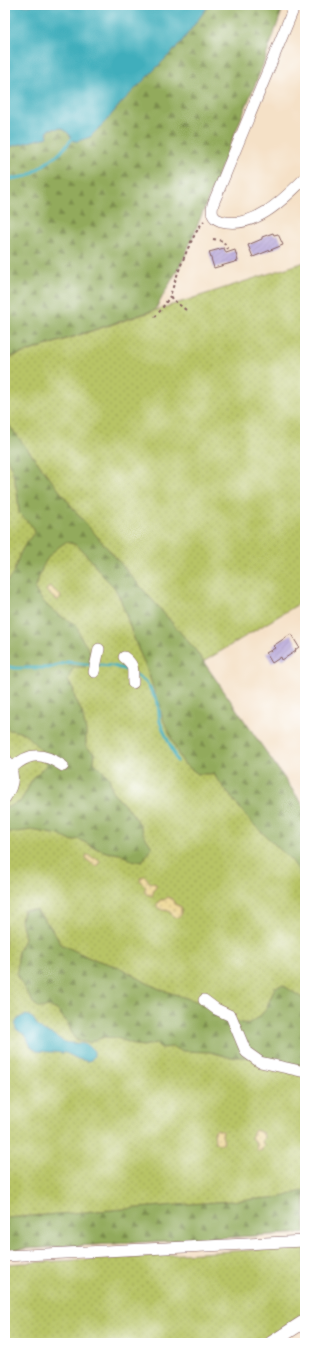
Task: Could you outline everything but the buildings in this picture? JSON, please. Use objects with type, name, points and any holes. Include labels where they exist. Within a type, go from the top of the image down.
[{"type":"main road","points":[[271,1343],[305,1321]]},
{"type":"street","points":[[295,5],[213,204],[213,216],[219,220],[230,223],[243,222],[265,213],[279,204],[305,178]]},
{"type":"street","points":[[124,657],[130,661],[133,676]]},
{"type":"street","points":[[12,768],[28,757],[38,756],[53,759],[63,766]]},
{"type":"street","points":[[5,758],[12,768],[12,782],[10,790],[5,798]]},
{"type":"street","points":[[204,1000],[216,1009],[231,1016],[246,1052],[250,1055],[260,1062],[305,1072]]},
{"type":"street","points":[[5,1256],[305,1241]]},
{"type":"path","points":[[154,317],[161,310],[170,296],[189,247],[197,231],[202,223],[212,213]]},
{"type":"path","points":[[213,239],[223,241],[228,249]]},
{"type":"path","points":[[170,296],[186,310]]},
{"type":"green space","points":[[209,5],[284,5],[263,65],[184,258],[155,310],[5,359],[5,148],[47,137],[49,129],[62,128],[72,139],[106,121],[122,102],[179,45]]},
{"type":"green space","points":[[305,262],[305,600],[203,662],[305,808],[305,1233],[5,1250],[5,359]]},
{"type":"green space","points":[[5,420],[76,512],[194,648],[305,808],[305,880],[292,861],[250,821],[213,774],[198,774],[184,764],[178,754],[163,719],[148,672],[136,644],[120,598],[114,587],[77,545],[66,542],[48,557],[42,568],[35,590],[48,607],[77,625],[80,636],[90,651],[90,661],[85,667],[74,667],[68,681],[73,688],[75,698],[82,712],[86,731],[86,746],[95,754],[94,762],[109,777],[113,793],[139,823],[144,835],[152,847],[142,862],[131,860],[120,854],[106,852],[79,839],[71,841],[59,835],[31,830],[5,832],[5,808],[20,802],[30,783],[46,765],[44,753],[24,733],[5,729],[5,583],[13,574],[23,548],[35,532],[32,526],[19,513],[17,491],[12,469],[5,455]]},
{"type":"green space","points":[[24,910],[36,910],[50,926],[61,944],[90,958],[119,967],[162,990],[199,1002],[235,1021],[247,1024],[258,1018],[266,1009],[275,987],[283,985],[305,1000],[305,1066],[270,1060],[229,1057],[210,1052],[183,1051],[173,1047],[161,1048],[156,1043],[144,1046],[136,1045],[117,1038],[104,1037],[89,1043],[79,1041],[74,1038],[68,1024],[57,1010],[50,1007],[39,1008],[33,1003],[17,976],[18,951],[25,938],[21,919]]},
{"type":"green space","points":[[305,1190],[305,1233],[5,1250],[5,1218],[282,1197]]},
{"type":"green space","points":[[305,1247],[305,1313],[261,1343],[5,1343],[5,1264]]},
{"type":"sand","points":[[51,587],[61,596],[58,600],[46,591]]},
{"type":"sand","points":[[88,855],[100,861],[98,866],[95,866],[86,859],[86,856]]},
{"type":"sand","points":[[143,876],[146,877],[149,882],[156,884],[152,896],[146,894],[144,890],[146,887],[141,882],[140,878]]},
{"type":"sand","points":[[168,897],[171,898],[175,904],[181,907],[181,915],[178,918],[174,917],[169,911],[162,910],[157,907],[160,900],[164,900]]},
{"type":"sand","points":[[216,1129],[223,1131],[223,1144],[215,1142],[214,1132]]},
{"type":"sand","points":[[255,1130],[263,1133],[264,1136],[262,1142],[264,1145],[261,1151],[257,1150],[256,1142],[251,1138]]},
{"type":"water","points":[[5,5],[209,5],[179,45],[122,102],[90,137],[74,141],[62,128],[49,129],[47,133],[48,137],[5,148]]},
{"type":"water","points":[[26,1015],[34,1019],[43,1031],[52,1034],[63,1041],[83,1044],[90,1047],[94,1051],[94,1056],[91,1060],[87,1061],[78,1059],[66,1053],[37,1051],[31,1047],[26,1036],[16,1029],[17,1020]]},
{"type":"waterway","points":[[5,180],[28,176],[60,153],[72,139]]},
{"type":"waterway","points":[[5,666],[15,668],[48,668],[68,662],[93,665]]},
{"type":"waterway","points":[[98,665],[113,666],[130,671]]},
{"type":"waterway","points":[[136,675],[146,682],[158,703],[160,722],[177,761]]}]
